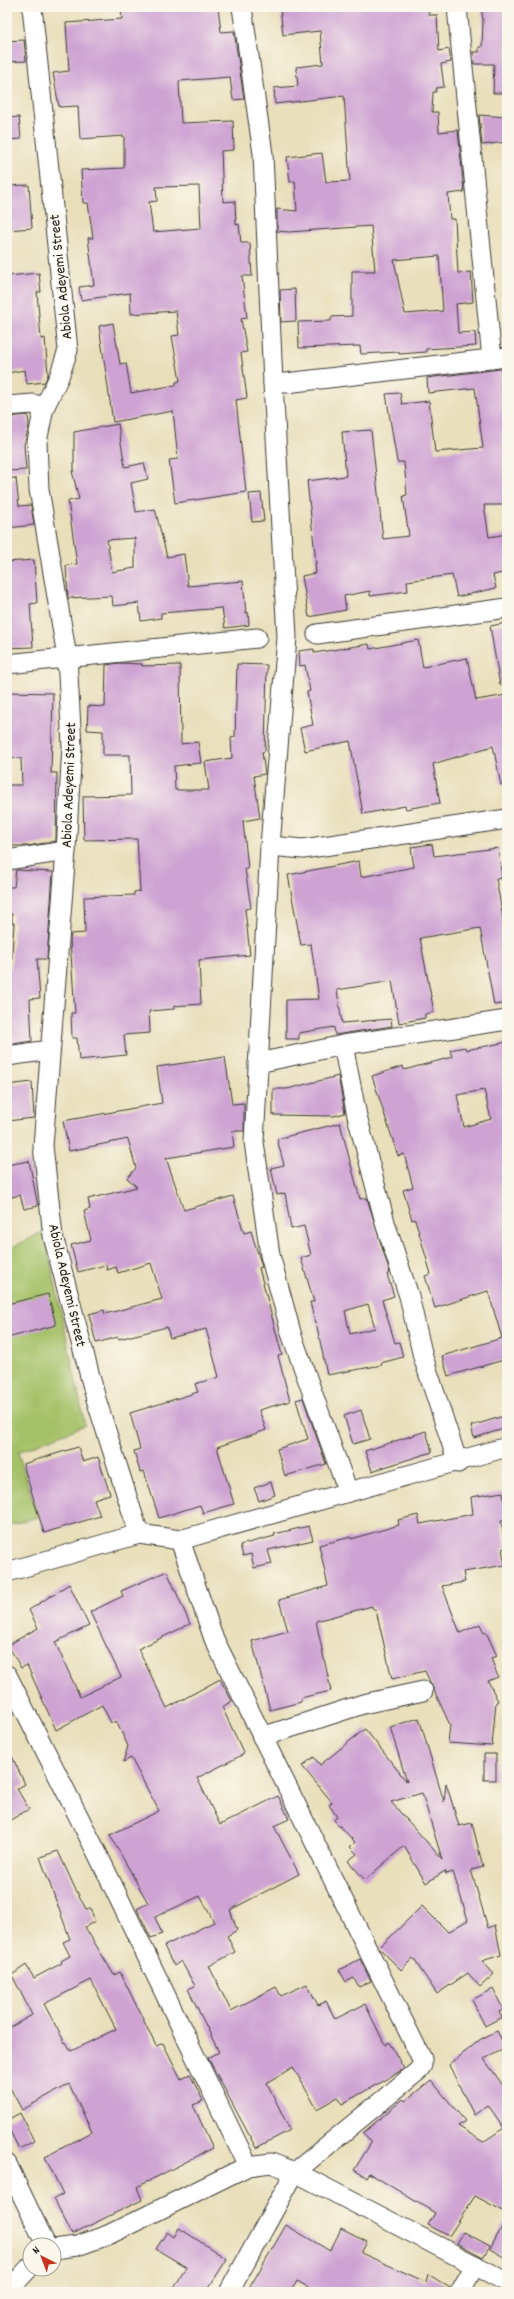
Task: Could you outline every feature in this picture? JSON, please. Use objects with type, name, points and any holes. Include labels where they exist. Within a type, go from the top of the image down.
[{"type":"street","name":"Abiola Adeyemi Street","points":[[32,7],[68,350],[59,377],[44,408],[37,442],[39,489],[66,657],[72,746],[66,851],[43,1146],[54,1236],[96,1399],[139,1534]]},
{"type":"street","points":[[242,7],[263,154],[273,383],[287,637],[270,846],[254,1142],[270,1255],[292,1336],[348,1492]]},
{"type":"street","points":[[273,383],[499,358],[457,7]]},
{"type":"street","points":[[7,406],[33,404],[44,408]]},
{"type":"street","points":[[317,634],[507,608]]},
{"type":"street","points":[[7,664],[257,638]]},
{"type":"street","points":[[270,846],[303,849],[507,819]]},
{"type":"street","points":[[7,860],[66,851]]},
{"type":"street","points":[[258,1063],[343,1045],[507,1020]]},
{"type":"street","points":[[343,1045],[357,1116],[386,1226],[409,1296],[423,1357],[458,1462]]},
{"type":"street","points":[[7,1056],[50,1050]]},
{"type":"street","points":[[7,1572],[139,1534],[180,1540],[507,1447]]},
{"type":"street","points":[[180,1540],[214,1639],[422,2059],[422,2065],[418,2071],[295,2172],[229,2292]]},
{"type":"street","points":[[7,1675],[99,1857],[248,2166]]},
{"type":"street","points":[[262,1737],[363,1704],[423,1691]]},
{"type":"street","points":[[62,2248],[77,2246],[108,2235],[248,2166],[272,2163],[295,2172],[507,2282]]},
{"type":"street","points":[[7,2164],[42,2237]]},
{"type":"street","points":[[460,2292],[475,2265]]},
{"type":"street","points":[[7,2292],[22,2276]]},
{"type":"green space","points":[[44,1231],[85,1425],[18,1452],[38,1517],[7,1526],[7,1250]]},
{"type":"building","points":[[121,7],[218,7],[221,32],[234,31],[244,99],[233,100],[230,77],[179,81],[181,123],[233,121],[234,150],[221,151],[223,202],[235,201],[236,225],[239,224],[241,243],[250,243],[252,276],[242,276],[247,318],[241,319],[247,352],[241,353],[247,398],[236,400],[246,492],[175,503],[169,460],[178,459],[173,411],[113,422],[99,326],[113,323],[120,364],[126,363],[131,393],[176,385],[176,382],[180,381],[172,336],[179,335],[176,311],[131,314],[130,293],[81,300],[79,287],[94,285],[88,238],[93,238],[88,203],[83,203],[81,170],[124,168],[124,136],[80,139],[78,106],[59,107],[53,73],[69,71],[66,23],[122,19]],"holes":[[[199,186],[201,228],[153,232],[149,202],[157,201],[156,187]]]},
{"type":"building","points":[[280,7],[428,7],[429,15],[437,15],[439,51],[449,49],[451,62],[441,64],[444,87],[436,88],[436,92],[433,92],[432,112],[438,112],[439,132],[458,130],[464,192],[448,194],[450,219],[455,219],[458,273],[471,272],[473,302],[456,304],[458,333],[475,332],[476,346],[426,349],[426,352],[399,354],[399,352],[361,354],[360,346],[299,348],[298,322],[331,321],[331,317],[352,316],[352,271],[375,271],[371,226],[289,232],[277,231],[277,209],[297,211],[295,181],[290,182],[287,157],[322,153],[326,182],[350,181],[344,96],[275,104],[274,88],[298,86],[296,67],[323,64],[320,31],[283,35]],"holes":[[[439,256],[443,311],[405,314],[394,260]]]},
{"type":"building","points":[[481,7],[507,7],[507,93],[493,93],[494,64],[474,64],[473,52],[479,52],[479,47],[482,47],[483,20]]},
{"type":"building","points":[[24,40],[26,61],[7,62],[7,41]]},
{"type":"building","points":[[479,115],[507,117],[507,142],[482,145]]},
{"type":"building","points":[[19,117],[21,139],[7,140],[7,118]]},
{"type":"building","points":[[29,185],[32,228],[7,230],[7,186]]},
{"type":"building","points":[[39,273],[41,292],[37,292],[41,339],[45,338],[48,374],[45,382],[27,384],[25,370],[7,373],[7,276]]},
{"type":"building","points":[[295,289],[296,321],[281,322],[280,290]]},
{"type":"building","points":[[507,368],[507,505],[484,505],[489,537],[507,534],[507,572],[493,575],[496,588],[457,597],[452,575],[407,581],[408,591],[370,596],[370,591],[344,596],[346,610],[309,617],[302,576],[316,573],[316,563],[307,481],[346,476],[342,432],[371,430],[383,539],[409,536],[403,496],[407,495],[404,462],[397,462],[386,394],[400,393],[402,404],[429,401],[435,452],[483,448],[475,388],[428,393],[427,378]]},
{"type":"building","points":[[28,415],[29,426],[24,445],[26,470],[7,471],[7,417]]},
{"type":"building","points":[[118,424],[125,467],[144,463],[148,479],[131,483],[136,512],[155,509],[167,557],[184,554],[188,586],[243,581],[246,613],[248,612],[249,625],[225,628],[222,608],[161,613],[161,618],[141,621],[139,603],[113,606],[112,596],[68,598],[66,565],[77,564],[68,501],[79,499],[72,471],[74,471],[74,432]],"holes":[[[135,538],[135,568],[112,572],[107,540]]]},
{"type":"building","points":[[16,478],[19,506],[31,505],[34,525],[7,528],[7,479]]},
{"type":"building","points":[[261,493],[264,521],[252,522],[249,494]]},
{"type":"building","points":[[34,560],[37,603],[30,604],[33,647],[7,648],[7,562]]},
{"type":"building","points":[[507,623],[507,685],[500,685],[490,626]]},
{"type":"building","points":[[418,640],[423,667],[467,658],[476,700],[507,695],[507,784],[501,785],[493,746],[433,764],[440,803],[406,809],[405,806],[363,814],[350,741],[305,751],[300,728],[313,725],[307,692],[310,691],[305,665],[300,666],[299,651],[314,649],[314,653],[369,644],[370,649]]},
{"type":"building","points":[[119,663],[142,664],[142,666],[180,665],[181,744],[198,742],[201,763],[174,766],[175,790],[209,790],[205,762],[232,758],[231,738],[235,737],[237,664],[267,665],[265,751],[262,752],[265,774],[254,776],[260,818],[243,821],[248,869],[245,869],[251,908],[245,909],[250,955],[199,960],[201,1004],[174,1006],[174,1009],[149,1011],[150,1033],[124,1035],[126,1055],[79,1060],[77,1038],[72,1038],[71,1013],[75,1013],[70,940],[71,934],[85,933],[84,897],[134,895],[134,892],[140,891],[137,839],[84,840],[83,796],[131,795],[130,755],[103,755],[103,731],[87,730],[88,706],[105,707],[106,665]]},
{"type":"building","points":[[7,692],[53,693],[51,773],[57,773],[56,841],[28,846],[7,846],[7,785],[22,785],[21,758],[7,757]]},
{"type":"building","points":[[432,844],[434,856],[498,848],[502,878],[496,879],[507,940],[507,1003],[494,1005],[480,928],[420,938],[434,1012],[425,1014],[425,1018],[399,1023],[392,981],[337,990],[342,1023],[391,1019],[392,1026],[335,1035],[334,1027],[299,1033],[299,1039],[286,1039],[286,1000],[319,999],[311,944],[301,945],[288,875],[359,861],[361,877],[414,867],[411,847]]},
{"type":"building","points":[[16,870],[53,872],[47,959],[37,959],[40,998],[30,999],[32,1041],[7,1045],[7,969],[11,969],[14,923],[12,923],[12,914],[7,914],[7,887],[14,887]]},
{"type":"building","points":[[507,1042],[507,1359],[448,1376],[442,1356],[502,1338],[488,1291],[435,1308],[425,1276],[431,1274],[415,1219],[412,1220],[403,1190],[413,1187],[404,1154],[398,1156],[372,1076],[403,1066],[404,1070],[452,1057],[450,1050],[465,1047],[466,1050]],"holes":[[[484,1090],[491,1119],[464,1127],[457,1095]]]},
{"type":"building","points":[[225,1057],[232,1104],[244,1103],[244,1131],[232,1131],[234,1147],[166,1158],[184,1210],[233,1196],[244,1233],[251,1231],[262,1267],[259,1268],[282,1355],[278,1356],[290,1401],[259,1410],[266,1430],[217,1447],[234,1504],[203,1513],[200,1505],[159,1518],[144,1471],[140,1472],[134,1451],[140,1449],[130,1413],[198,1392],[195,1384],[219,1377],[206,1329],[170,1338],[167,1327],[96,1343],[89,1314],[104,1310],[105,1314],[162,1299],[151,1263],[118,1273],[116,1267],[107,1270],[106,1265],[78,1272],[71,1245],[91,1240],[84,1211],[90,1209],[88,1199],[137,1187],[127,1178],[136,1168],[128,1139],[69,1151],[63,1121],[162,1103],[157,1067]]},
{"type":"building","points":[[338,1076],[345,1113],[334,1116],[273,1115],[273,1089],[287,1089]]},
{"type":"building","points":[[32,1082],[34,1118],[7,1121],[7,1085]]},
{"type":"building","points":[[340,1123],[360,1199],[367,1198],[390,1273],[387,1274],[394,1296],[382,1300],[395,1343],[399,1342],[403,1357],[381,1363],[382,1365],[327,1375],[316,1322],[315,1323],[310,1302],[314,1302],[301,1258],[311,1255],[304,1226],[291,1229],[285,1193],[277,1195],[271,1168],[284,1165],[277,1139]],"holes":[[[368,1304],[375,1328],[350,1334],[345,1311]]]},
{"type":"building","points":[[29,1161],[38,1206],[24,1209],[20,1195],[7,1198],[7,1165]]},
{"type":"building","points":[[48,1294],[56,1325],[7,1338],[7,1304]]},
{"type":"building","points":[[303,1398],[326,1464],[285,1476],[277,1449],[308,1439],[296,1400]]},
{"type":"building","points":[[361,1410],[370,1439],[353,1444],[344,1416]]},
{"type":"building","points":[[507,1415],[507,1428],[474,1438],[471,1426]]},
{"type":"building","points":[[426,1431],[432,1452],[372,1471],[365,1451]]},
{"type":"building","points":[[78,1447],[83,1462],[98,1457],[110,1494],[94,1499],[100,1516],[44,1533],[23,1464]]},
{"type":"building","points":[[271,1482],[275,1495],[259,1501],[254,1488]]},
{"type":"building","points":[[503,1492],[507,1520],[501,1521],[506,1548],[502,1549],[505,1565],[463,1572],[465,1582],[442,1586],[460,1633],[480,1624],[484,1633],[486,1632],[497,1656],[491,1658],[498,1677],[488,1681],[498,1701],[496,1702],[492,1746],[448,1743],[450,1725],[425,1671],[392,1679],[376,1610],[373,1610],[372,1606],[316,1621],[331,1691],[300,1698],[301,1702],[270,1710],[252,1641],[288,1631],[279,1600],[328,1586],[319,1545],[351,1537],[351,1539],[399,1525],[398,1520],[418,1515],[420,1524],[473,1514],[471,1497]]},
{"type":"building","points":[[309,1526],[313,1540],[268,1550],[272,1564],[254,1568],[251,1554],[243,1556],[240,1545],[275,1536],[274,1534]]},
{"type":"building","points":[[167,1571],[190,1624],[138,1649],[167,1708],[220,1679],[232,1701],[222,1707],[244,1754],[197,1778],[220,1825],[278,1796],[289,1819],[274,1826],[299,1874],[230,1910],[237,1930],[227,1936],[235,1952],[209,1966],[231,2011],[276,1987],[281,1996],[307,1984],[318,2005],[326,2001],[335,2019],[365,2004],[385,2045],[389,2042],[404,2069],[342,2104],[338,2097],[317,2109],[293,2067],[267,2083],[290,2130],[256,2148],[208,2058],[219,2052],[188,1989],[195,1986],[181,1961],[174,1966],[164,1946],[214,1922],[200,1896],[155,1917],[162,1934],[151,1938],[137,1909],[148,1903],[110,1835],[159,1811],[131,1758],[123,1762],[128,1746],[116,1721],[111,1723],[102,1705],[56,1730],[27,1665],[21,1668],[8,1645],[38,1628],[29,1610],[69,1584],[89,1626],[55,1642],[80,1697],[121,1677],[90,1612],[123,1596],[121,1591]]},
{"type":"building","points":[[419,1718],[444,1802],[446,1783],[459,1826],[472,1823],[483,1867],[471,1870],[488,1928],[495,1925],[501,1955],[482,1961],[494,1974],[480,1987],[468,1973],[437,1994],[413,1958],[401,1970],[379,1948],[422,1906],[448,1932],[468,1920],[453,1872],[446,1874],[445,1871],[426,1883],[404,1846],[365,1880],[348,1861],[357,1854],[350,1847],[355,1842],[334,1820],[337,1817],[329,1805],[332,1802],[302,1766],[314,1757],[320,1765],[365,1729],[407,1782],[390,1727]],"holes":[[[422,1793],[442,1859],[391,1802]]]},
{"type":"building","points":[[7,1746],[25,1784],[17,1789],[29,1809],[7,1822]]},
{"type":"building","points":[[484,1754],[496,1754],[496,1780],[484,1780]]},
{"type":"building","points":[[58,1851],[86,1909],[90,1908],[95,1921],[85,1927],[114,1975],[120,1972],[156,2046],[163,2043],[181,2079],[190,2074],[203,2101],[193,2105],[213,2148],[137,2187],[142,2200],[72,2234],[54,2199],[63,2194],[45,2157],[92,2132],[69,2084],[22,2110],[7,2082],[7,2029],[32,2015],[12,1975],[26,1965],[34,1978],[62,1963],[61,1961],[70,1956],[63,1942],[70,1939],[40,1857]],"holes":[[[91,1980],[116,2029],[71,2051],[66,2042],[65,2043],[44,2004]]]},
{"type":"building","points":[[360,1959],[371,1981],[359,1987],[354,1978],[346,1982],[339,1970]]},
{"type":"building","points":[[493,1989],[503,2009],[499,2011],[502,2017],[485,2026],[472,2000]]},
{"type":"building","points":[[497,2031],[506,2048],[484,2059],[507,2091],[507,2213],[475,2196],[449,2236],[428,2225],[435,2213],[369,2173],[366,2177],[354,2170],[371,2143],[363,2133],[403,2099],[405,2101],[431,2080],[465,2121],[458,2126],[483,2142],[504,2128],[488,2105],[474,2115],[449,2065],[481,2039]]},
{"type":"building","points":[[20,2113],[34,2141],[19,2149],[7,2125],[7,2120]]},
{"type":"building","points":[[507,2218],[507,2259],[490,2249]]},
{"type":"building","points":[[286,2225],[330,2251],[341,2229],[367,2242],[361,2253],[426,2282],[428,2274],[450,2288],[449,2292],[317,2292],[297,2281],[291,2292],[247,2292]]},
{"type":"building","points":[[179,2228],[227,2259],[206,2292],[172,2292],[186,2267],[156,2249],[167,2232],[174,2237]]},
{"type":"building","points":[[464,2232],[490,2246],[483,2257],[457,2243]]}]
